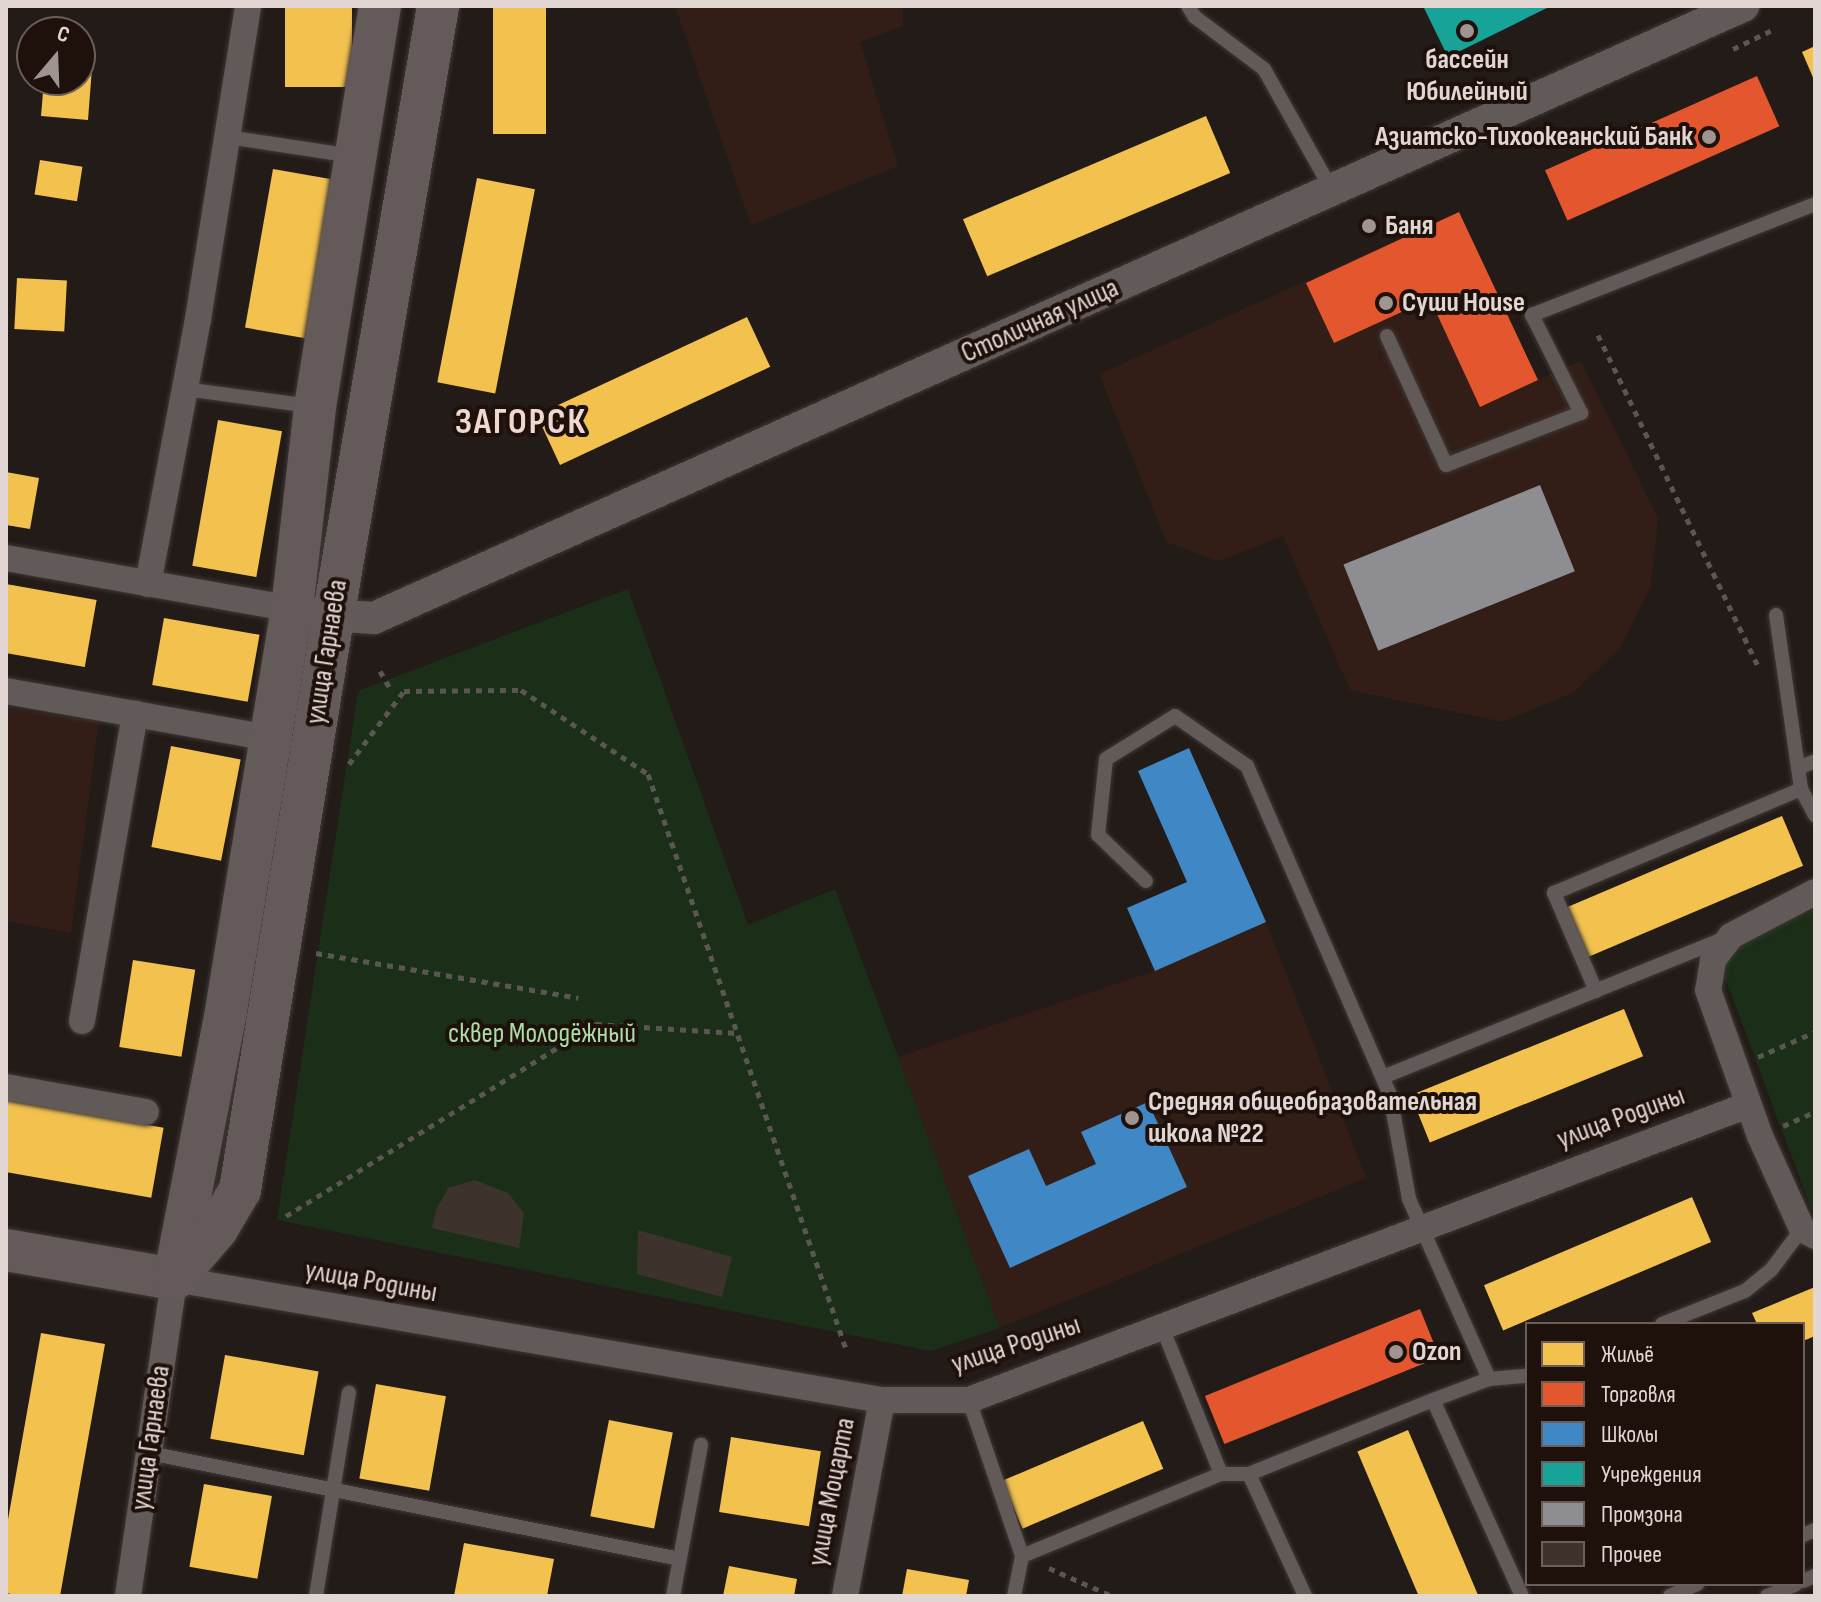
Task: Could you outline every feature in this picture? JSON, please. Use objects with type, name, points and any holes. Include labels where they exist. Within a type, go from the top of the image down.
[{"type":"main road","name":"улица Гарнаева","points":[[174,1279],[226,1011],[292,609],[315,407],[358,157],[380,6]]},
{"type":"main road","name":"улица Гарнаева","points":[[174,1279],[217,1229],[240,1190],[333,618],[438,6]]},
{"type":"main road","points":[[6,1250],[174,1279]]},
{"type":"street","points":[[148,584],[185,389],[248,6]]},
{"type":"street","name":"Столичная улица","points":[[292,609],[333,618],[374,618],[1743,6]]},
{"type":"street","points":[[6,558],[292,609]]},
{"type":"street","points":[[6,691],[271,738]]},
{"type":"street","points":[[82,1021],[135,714]]},
{"type":"street","points":[[1809,1233],[1748,1105],[1708,990],[1713,960],[1731,936],[1815,892]]},
{"type":"street","points":[[6,1087],[146,1112]]},
{"type":"street","name":"улица Родины","points":[[174,1279],[882,1400],[969,1400],[1748,1105]]},
{"type":"street","name":"улица Гарнаева","points":[[128,1596],[174,1279]]},
{"type":"street","name":"улица Моцарта","points":[[845,1596],[882,1400]]},
{"type":"lane","points":[[1188,6],[1195,17],[1264,69],[1333,191]]},
{"type":"lane","points":[[227,137],[358,157]]},
{"type":"lane","points":[[1387,336],[1446,465],[1581,413],[1532,315],[1815,204]]},
{"type":"lane","points":[[185,389],[315,407]]},
{"type":"lane","points":[[1776,615],[1801,789],[1815,815]]},
{"type":"lane","points":[[1146,881],[1098,835],[1106,759],[1175,716],[1247,766],[1297,888],[1383,1077],[1399,1130],[1409,1199],[1489,1379]]},
{"type":"lane","points":[[1798,768],[1815,761]]},
{"type":"lane","points":[[1596,991],[1554,893],[1801,789]]},
{"type":"lane","points":[[1383,1077],[1731,936]]},
{"type":"lane","points":[[1667,1322],[1745,1291],[1809,1233]]},
{"type":"lane","points":[[1162,1327],[1221,1474]]},
{"type":"lane","points":[[1022,1556],[1221,1474],[1249,1474],[1489,1379],[1525,1376]]},
{"type":"lane","points":[[316,1596],[349,1393]]},
{"type":"lane","points":[[969,1400],[1022,1556],[1014,1596]]},
{"type":"lane","points":[[1433,1400],[1522,1596]]},
{"type":"lane","points":[[673,1596],[701,1445]]},
{"type":"lane","points":[[149,1453],[680,1559]]},
{"type":"lane","points":[[1249,1474],[1305,1596]]},
{"type":"lane","points":[[1670,1596],[1692,1586]]},
{"type":"lane","points":[[1767,1596],[1791,1586]]},
{"type":"path","points":[[1733,49],[1772,30]]},
{"type":"path","points":[[1598,335],[1767,683]]},
{"type":"path","points":[[380,671],[392,692]]},
{"type":"path","points":[[349,764],[404,691],[521,690],[648,774],[847,1352]]},
{"type":"path","points":[[316,953],[578,998]]},
{"type":"path","points":[[286,1216],[596,1024],[737,1033]]},
{"type":"path","points":[[1735,1067],[1815,1032]]},
{"type":"path","points":[[1022,1556],[1112,1596]]},
{"type":"shaded area","points":[[675,6],[903,6],[903,26],[860,42],[898,166],[751,225]]},
{"type":"shaded area","points":[[1459,212],[1537,380],[1581,361],[1658,518],[1651,586],[1621,647],[1574,692],[1503,722],[1350,690],[1283,536],[1218,561],[1166,542],[1099,374]]},
{"type":"shaded area","points":[[6,708],[99,721],[71,933],[6,921]]},
{"type":"shaded area","name":"Средняя общеобразовательная школа №22","points":[[1266,922],[1366,1178],[1000,1328],[898,1057],[1155,971]]},
{"type":"green space","name":"сквер Молодёжный","points":[[628,589],[748,925],[835,889],[1000,1328],[931,1351],[277,1220],[358,691]]},
{"type":"green space","points":[[1815,909],[1815,1210],[1812,1211],[1716,953]]},
{"type":"building: Жильё","points":[[285,6],[352,6],[352,87],[285,87]]},
{"type":"building: Жильё","points":[[493,6],[546,6],[546,134],[493,134]]},
{"type":"building: Жильё","points":[[1815,46],[1815,82],[1802,52]]},
{"type":"building: Жильё","points":[[43,96],[90,96],[88,120],[41,116]]},
{"type":"building: Жильё","points":[[1206,116],[1230,173],[987,276],[963,219]]},
{"type":"building: Жильё","points":[[40,160],[82,167],[77,201],[35,195]]},
{"type":"building: Жильё","points":[[273,169],[333,180],[305,338],[245,328]]},
{"type":"building: Жильё","points":[[477,178],[535,189],[495,393],[437,382]]},
{"type":"building: Жильё","points":[[17,278],[67,281],[64,332],[14,329]]},
{"type":"building: Жильё","points":[[747,317],[770,367],[560,465],[537,415]]},
{"type":"building: Жильё","points":[[218,420],[282,431],[256,577],[192,566]]},
{"type":"building: Жильё","points":[[6,472],[39,478],[30,529],[6,525]]},
{"type":"building: Жильё","points":[[6,584],[97,600],[85,667],[6,653]]},
{"type":"building: Жильё","points":[[164,618],[260,635],[248,702],[152,685]]},
{"type":"building: Жильё","points":[[171,746],[241,760],[221,861],[151,847]]},
{"type":"building: Жильё","points":[[1782,816],[1803,866],[1589,957],[1568,907]]},
{"type":"building: Жильё","points":[[133,960],[195,970],[181,1057],[119,1047]]},
{"type":"building: Жильё","points":[[1624,1009],[1643,1056],[1430,1142],[1411,1095]]},
{"type":"building: Жильё","points":[[6,1100],[164,1128],[151,1198],[6,1172]]},
{"type":"building: Жильё","points":[[1692,1197],[1711,1242],[1503,1330],[1484,1285]]},
{"type":"building: Жильё","points":[[1815,1287],[1815,1336],[1805,1340],[1805,1322],[1756,1322],[1752,1313]]},
{"type":"building: Жильё","points":[[41,1333],[105,1344],[60,1596],[21,1596],[6,1593],[6,1531]]},
{"type":"building: Жильё","points":[[225,1355],[319,1371],[304,1455],[210,1439]]},
{"type":"building: Жильё","points":[[376,1384],[446,1396],[429,1491],[359,1479]]},
{"type":"building: Жильё","points":[[609,1420],[673,1432],[654,1529],[590,1516]]},
{"type":"building: Жильё","points":[[1143,1421],[1163,1469],[1022,1529],[1002,1481]]},
{"type":"building: Жильё","points":[[1408,1430],[1478,1596],[1419,1596],[1357,1451]]},
{"type":"building: Жильё","points":[[731,1437],[821,1451],[809,1526],[719,1512]]},
{"type":"building: Жильё","points":[[204,1484],[272,1496],[257,1579],[189,1567]]},
{"type":"building: Жильё","points":[[464,1543],[554,1559],[547,1596],[454,1596]]},
{"type":"building: Жильё","points":[[729,1566],[797,1579],[794,1596],[723,1596]]},
{"type":"building: Жильё","points":[[907,1569],[969,1580],[966,1596],[902,1596]]},
{"type":"building: Торговля","points":[[1757,76],[1779,126],[1567,221],[1545,170]]},
{"type":"building: Торговля","points":[[1459,212],[1538,380],[1480,407],[1430,299],[1334,343],[1306,283]]},
{"type":"building: Торговля","points":[[1420,1309],[1439,1357],[1224,1444],[1205,1396]]},
{"type":"building: Школы","points":[[1189,748],[1266,922],[1155,971],[1127,908],[1187,882],[1138,771]]},
{"type":"building: Школы","points":[[1148,1102],[1187,1187],[1010,1268],[968,1176],[1029,1149],[1046,1186],[1096,1164],[1081,1132]]},
{"type":"building: Учреждения","name":"бассейн Юбилейный","points":[[1423,6],[1551,6],[1448,57]]},
{"type":"building: Промзона","points":[[1540,485],[1575,571],[1378,651],[1343,564]]},
{"type":"building: Прочее","points":[[475,1180],[508,1193],[524,1213],[519,1248],[432,1228],[436,1210],[448,1188]]},
{"type":"building: Прочее","points":[[638,1230],[732,1257],[722,1297],[637,1274]]},
{"type":"place","name":"бассейн Юбилейный","points":[[1467,31]]},
{"type":"place","name":"Азиатско-Тихоокеанский Банк","points":[[1709,137]]},
{"type":"place","name":"Баня","points":[[1369,226]]},
{"type":"place","name":"Суши House","points":[[1386,303]]},
{"type":"place","name":"Средняя общеобразовательная школа №22","points":[[1132,1118]]},
{"type":"place","name":"Ozon","points":[[1396,1352]]},
{"type":"district","name":"ЗАГОРСК","points":[[521,423]]}]
